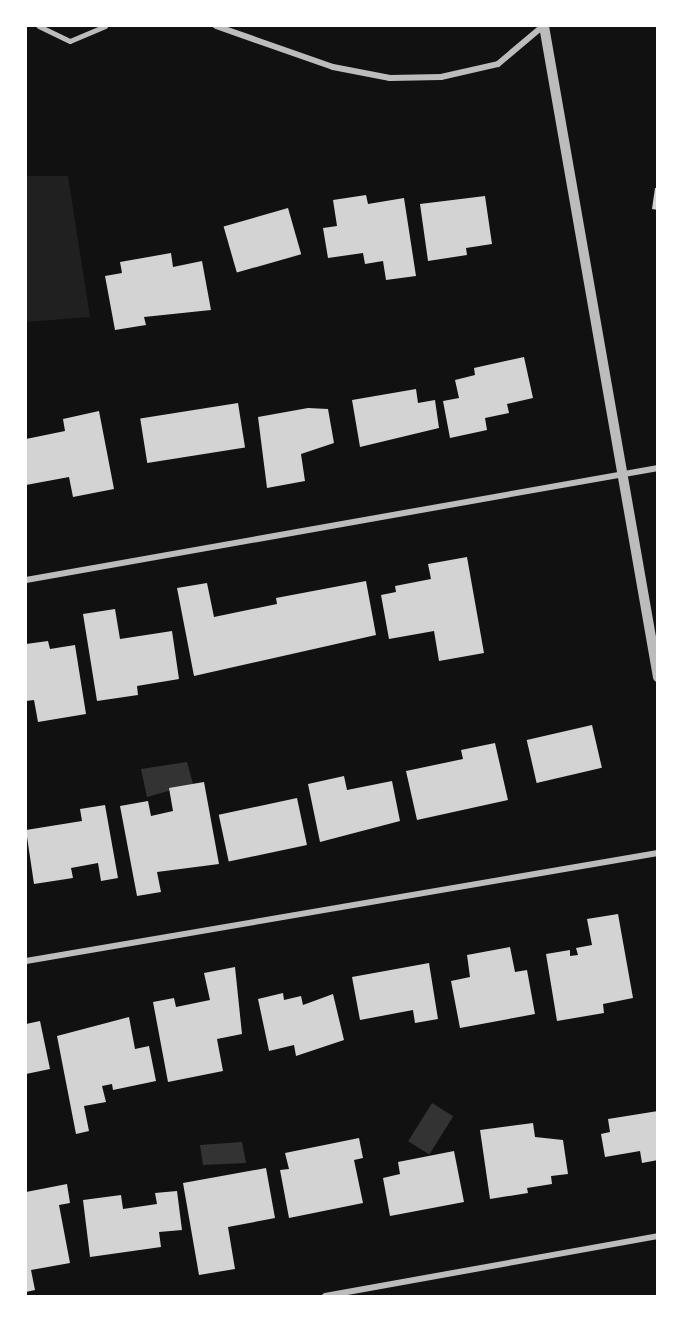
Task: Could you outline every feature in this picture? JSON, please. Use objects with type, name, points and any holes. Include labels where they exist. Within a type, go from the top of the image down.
[{"type":"street","points":[[216,26],[333,67],[390,78],[441,78],[498,64],[544,26],[657,677]]},
{"type":"street","points":[[26,580],[657,468]]},
{"type":"street","points":[[26,961],[657,853]]},
{"type":"street","points":[[326,1296],[657,1236]]},
{"type":"lane","points":[[39,26],[69,41],[83,40],[105,26]]},
{"type":"shaded area","points":[[26,176],[68,176],[90,317],[26,322]]},
{"type":"shaded area","points":[[187,762],[193,784],[147,797],[141,769]]},
{"type":"shaded area","points":[[432,1103],[453,1116],[429,1154],[408,1141]]},
{"type":"shaded area","points":[[242,1142],[246,1163],[203,1165],[200,1145]]},
{"type":"building","points":[[655,188],[658,188],[658,210],[652,209]]},
{"type":"building","points":[[366,195],[368,204],[404,198],[416,276],[386,280],[383,261],[365,264],[363,253],[328,258],[323,228],[337,226],[333,200]]},
{"type":"building","points":[[485,196],[492,244],[466,248],[467,255],[428,261],[420,204]]},
{"type":"building","points":[[288,208],[301,254],[237,273],[224,226]]},
{"type":"building","points":[[171,253],[173,267],[202,261],[211,310],[144,317],[146,325],[115,330],[105,276],[122,273],[120,262]]},
{"type":"building","points":[[524,357],[533,398],[507,404],[509,413],[485,418],[487,430],[450,438],[443,401],[459,398],[455,380],[475,375],[474,368]]},
{"type":"building","points":[[416,389],[418,403],[435,400],[439,428],[360,447],[352,400]]},
{"type":"building","points":[[238,403],[245,447],[147,463],[140,418]]},
{"type":"building","points":[[308,408],[328,409],[334,443],[301,454],[305,481],[267,488],[258,417]]},
{"type":"building","points":[[99,411],[114,489],[73,497],[69,477],[26,485],[26,439],[65,431],[63,419]]},
{"type":"building","points":[[467,557],[484,653],[439,661],[434,631],[389,639],[381,595],[396,592],[395,586],[431,579],[428,564]]},
{"type":"building","points":[[366,581],[376,635],[194,676],[177,588],[207,583],[214,617],[277,604],[276,598]]},
{"type":"building","points":[[115,609],[120,639],[172,631],[179,679],[137,686],[138,695],[97,701],[83,614]]},
{"type":"building","points":[[48,641],[50,649],[75,645],[86,714],[38,722],[34,700],[26,701],[26,644]]},
{"type":"building","points":[[592,725],[602,768],[537,783],[527,740]]},
{"type":"building","points":[[495,743],[508,800],[417,820],[406,771],[463,759],[461,750]]},
{"type":"building","points":[[344,776],[347,790],[392,781],[400,821],[320,842],[308,784]]},
{"type":"building","points":[[204,782],[219,864],[157,872],[161,892],[137,896],[120,806],[148,801],[151,816],[173,811],[169,788]]},
{"type":"building","points":[[297,798],[307,845],[229,862],[219,815]]},
{"type":"building","points":[[105,805],[118,878],[101,881],[98,863],[71,868],[73,878],[34,884],[26,830],[82,821],[80,809]]},
{"type":"building","points":[[618,914],[633,998],[603,1004],[604,1013],[557,1021],[546,954],[570,950],[570,956],[578,955],[576,948],[592,945],[587,919]]},
{"type":"building","points":[[510,947],[515,972],[527,970],[535,1014],[460,1028],[451,981],[470,977],[467,955]]},
{"type":"building","points":[[429,963],[438,1019],[415,1023],[413,1010],[360,1020],[352,977]]},
{"type":"building","points":[[235,967],[242,1034],[217,1039],[223,1071],[168,1082],[153,1002],[174,998],[176,1007],[210,1000],[204,973]]},
{"type":"building","points":[[283,993],[284,1000],[301,996],[303,1005],[333,994],[344,1040],[296,1056],[294,1045],[269,1051],[258,999]]},
{"type":"building","points":[[129,1017],[135,1049],[149,1046],[156,1081],[113,1090],[112,1084],[102,1086],[106,1102],[84,1106],[89,1131],[76,1134],[57,1036]]},
{"type":"building","points":[[40,1021],[50,1069],[26,1074],[26,1024]]},
{"type":"building","points":[[658,1111],[658,1160],[642,1163],[640,1151],[605,1157],[601,1134],[610,1132],[608,1119]]},
{"type":"building","points":[[533,1123],[535,1137],[563,1140],[568,1174],[551,1176],[552,1184],[527,1188],[528,1193],[490,1199],[480,1130]]},
{"type":"building","points":[[359,1138],[363,1158],[354,1160],[363,1203],[289,1218],[280,1170],[289,1169],[285,1153]]},
{"type":"building","points":[[454,1151],[464,1202],[390,1216],[383,1178],[400,1174],[398,1162]]},
{"type":"building","points":[[266,1168],[275,1218],[228,1227],[235,1269],[199,1275],[183,1183]]},
{"type":"building","points":[[67,1184],[70,1203],[59,1205],[70,1263],[31,1270],[35,1290],[26,1292],[26,1192]]},
{"type":"building","points":[[177,1191],[182,1230],[159,1232],[161,1247],[90,1257],[83,1200],[121,1195],[123,1209],[157,1204],[155,1193]]}]
